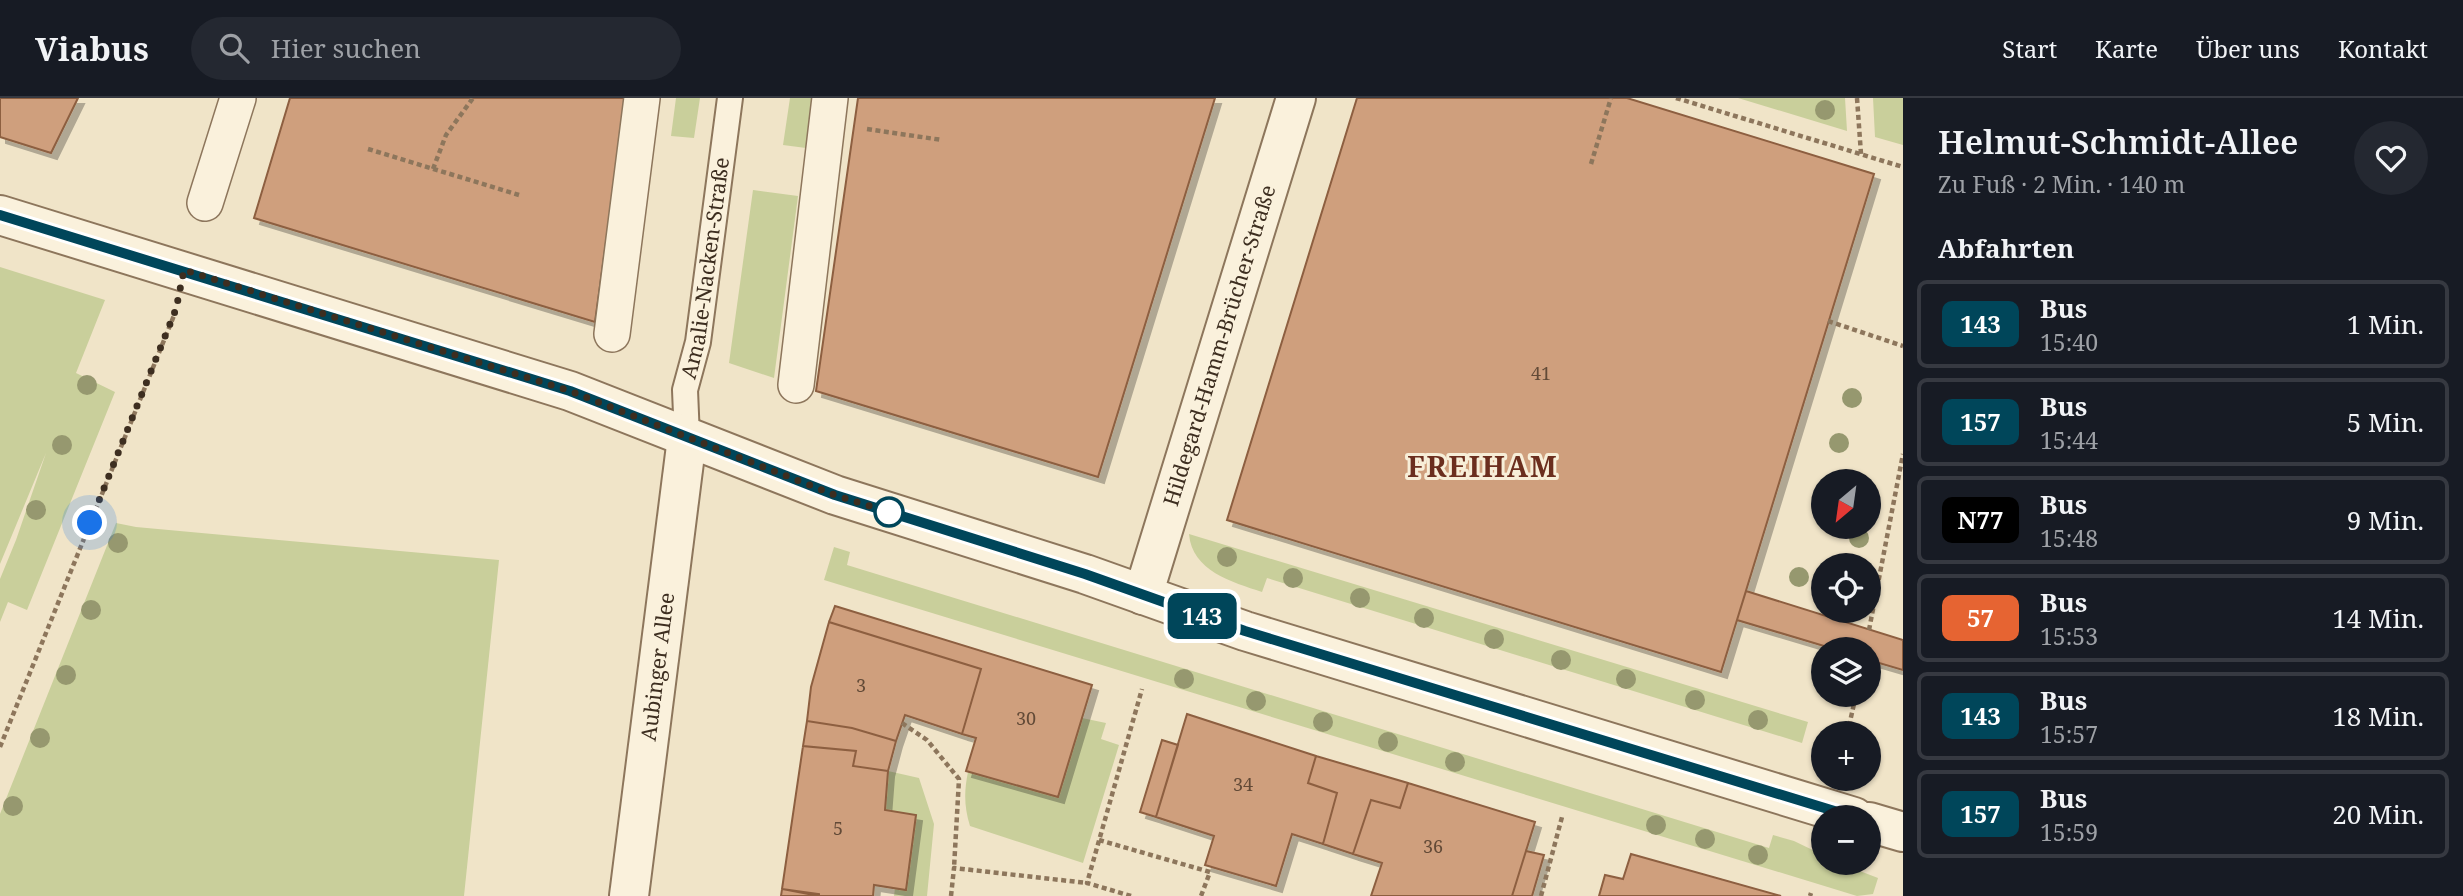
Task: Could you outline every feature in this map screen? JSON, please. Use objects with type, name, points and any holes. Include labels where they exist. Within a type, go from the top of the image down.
[{"type":"street","points":[[205,203],[238,98]]},
{"type":"street","points":[[612,334],[642,98]]},
{"type":"street","points":[[796,385],[830,98]]},
{"type":"street","name":"Hildegard-Hamm-Brücher-Straße","points":[[1143,595],[1296,98]]},
{"type":"street","points":[[0,215],[570,391],[835,495],[1085,574],[1245,631],[1815,805]]},
{"type":"street","name":"Aubinger Allee","points":[[629,896],[687,438]]},
{"type":"street","points":[[1881,826],[1903,832]]},
{"type":"lane","name":"Amalie-Nacken-Straße","points":[[687,438],[685,390],[698,342],[730,98]]},
{"type":"path","points":[[433,169],[446,135],[473,98]]},
{"type":"path","points":[[1591,164],[1611,98]]},
{"type":"path","points":[[1676,98],[1903,167]]},
{"type":"path","points":[[1857,98],[1861,154]]},
{"type":"path","points":[[854,127],[942,140]]},
{"type":"path","points":[[368,149],[519,195]]},
{"type":"path","points":[[0,747],[176,309],[184,270]]},
{"type":"path","points":[[1829,321],[1903,346]]},
{"type":"path","points":[[1869,630],[1903,454]]},
{"type":"path","points":[[1087,883],[1142,689]]},
{"type":"path","points":[[902,723],[927,740],[959,779],[951,896]]},
{"type":"path","points":[[1541,896],[1562,817]]},
{"type":"path","points":[[1099,840],[1210,872],[1201,896]]},
{"type":"path","points":[[954,868],[1087,883],[1131,896]]},
{"type":"green space","points":[[676,98],[700,98],[694,138],[671,136]]},
{"type":"green space","points":[[790,98],[813,98],[806,148],[783,145]]},
{"type":"green space","points":[[1738,98],[1845,98],[1847,131]]},
{"type":"green space","points":[[1873,98],[1903,98],[1903,145],[1875,137]]},
{"type":"green space","points":[[753,190],[798,196],[774,378],[729,363]]},
{"type":"green space","points":[[0,267],[105,300],[76,373],[115,392],[27,610],[8,602],[0,622],[0,579],[46,453],[0,564]]},
{"type":"green space","points":[[116,523],[499,560],[464,896],[0,896],[0,814]]},
{"type":"green space","points":[[1189,534],[1808,722],[1802,743],[1267,578],[1262,592],[1250,588],[1215,573],[1206,566],[1197,557]]},
{"type":"green space","points":[[834,547],[850,552],[847,565],[1769,848],[1773,835],[1794,841],[1811,849],[1811,875],[1870,875],[1878,878],[1873,894],[1857,896],[824,580]]},
{"type":"green space","points":[[1082,718],[1106,723],[1101,739],[1119,745],[1083,863],[970,826],[965,799],[968,772],[1057,797]]},
{"type":"green space","points":[[888,771],[919,778],[934,824],[927,896],[894,896],[895,888],[906,889],[916,815],[885,810]]},
{"type":"building","points":[[0,98],[78,98],[51,153],[0,137]]},
{"type":"building","points":[[290,98],[626,98],[595,322],[254,218]]},
{"type":"building","points":[[858,98],[1215,98],[1098,477],[816,391]]},
{"type":"building","points":[[1357,98],[1627,98],[1874,174],[1721,672],[1227,520]]},
{"type":"building","points":[[1746,591],[1811,611],[1811,623],[1849,623],[1903,640],[1903,670],[1881,664],[1881,637],[1811,637],[1811,642],[1737,620]]},
{"type":"building","points":[[835,606],[1092,685],[1058,797],[966,771],[976,738],[962,734],[981,669],[829,622]]},
{"type":"building","points":[[829,622],[981,669],[962,734],[905,715],[896,741],[852,728],[807,721],[811,687]]},
{"type":"building","points":[[1187,714],[1316,756],[1308,783],[1337,793],[1323,844],[1292,834],[1276,886],[1205,865],[1214,836],[1156,817]]},
{"type":"building","points":[[807,721],[852,728],[896,741],[888,771],[853,766],[856,751],[803,746]]},
{"type":"building","points":[[1162,740],[1178,745],[1156,817],[1140,812]]},
{"type":"building","points":[[803,746],[856,751],[853,766],[888,771],[885,810],[916,815],[906,890],[874,885],[873,896],[819,896],[782,889]]},
{"type":"building","points":[[1316,756],[1408,783],[1400,808],[1371,800],[1353,854],[1323,844],[1337,793],[1308,783]]},
{"type":"building","points":[[1408,783],[1535,822],[1512,896],[1371,896],[1382,863],[1353,854],[1371,800],[1400,808]]},
{"type":"building","points":[[1526,851],[1544,855],[1532,896],[1512,896]]},
{"type":"building","points":[[1631,854],[1781,896],[1599,896],[1605,875],[1623,879]]},
{"type":"building","points":[[782,889],[819,894],[819,896],[781,896]]},
{"type":"bus line","name":"143","points":[[0,215],[570,391],[835,495],[1085,574],[1217,622],[1815,805]]},
{"type":"district","name":"FREIHAM","points":[[1483,467]]},
{"type":"route","points":[[90,523],[176,309],[184,270],[570,391],[835,495],[889,512]]}]
